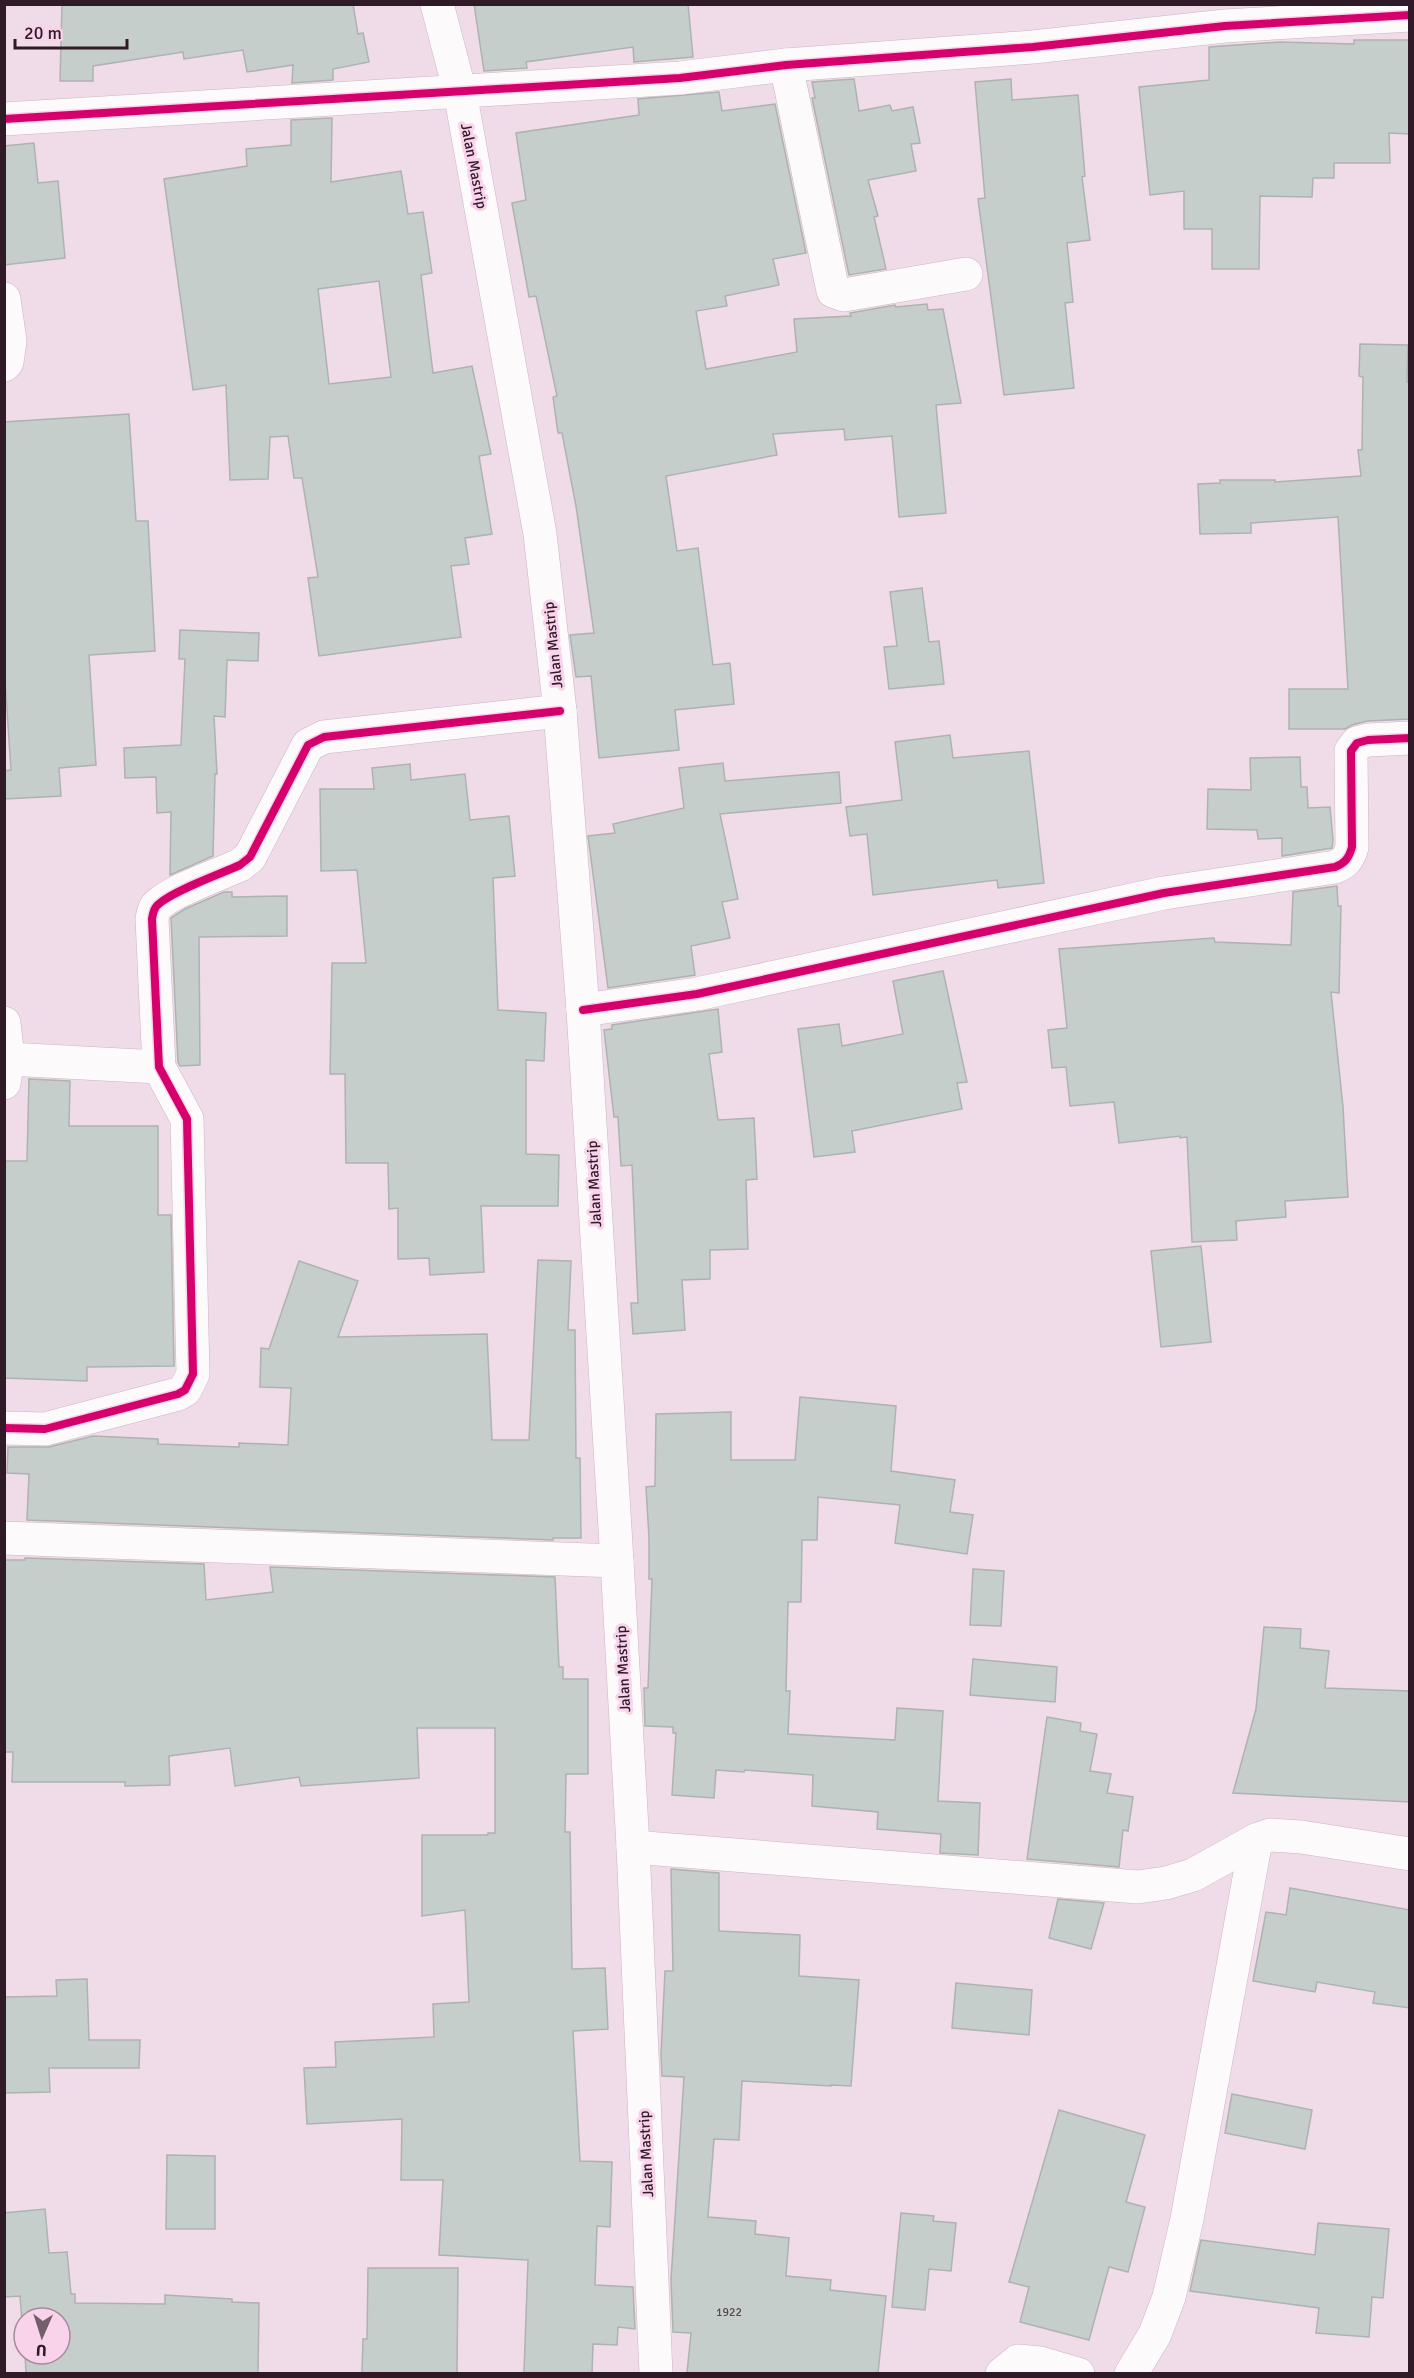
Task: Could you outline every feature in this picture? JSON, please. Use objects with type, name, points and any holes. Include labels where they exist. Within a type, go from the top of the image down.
[{"type":"street","name":"Jalan Mastrip","points":[[437,4],[460,92],[540,534],[560,711],[583,1011],[633,1847],[656,2373]]},
{"type":"street","points":[[4,119],[680,78],[786,65],[1033,47],[1225,26],[1410,15]]},
{"type":"street","points":[[786,65],[833,291],[844,295],[966,274]]},
{"type":"street","points":[[4,299],[10,341],[7,363],[4,365]]},
{"type":"street","points":[[4,1428],[45,1429],[178,1395],[185,1390],[193,1374],[187,1119],[159,1067],[152,919],[154,909],[159,903],[240,865],[250,857],[308,745],[324,737],[560,711]]},
{"type":"street","points":[[583,1011],[697,994],[1164,893],[1335,867],[1343,864],[1350,856],[1352,847],[1351,751],[1357,743],[1368,740],[1410,738]]},
{"type":"street","points":[[4,1023],[6,1071],[159,1067]]},
{"type":"street","points":[[4,1538],[616,1561]]},
{"type":"street","points":[[633,1847],[1138,1887],[1166,1883],[1193,1875],[1256,1840],[1270,1835],[1285,1834],[1410,1854]]},
{"type":"street","points":[[1131,2373],[1155,2334],[1169,2297],[1185,2230],[1256,1840]]},
{"type":"street","points":[[1002,2373],[1018,2361],[1040,2363],[1078,2373]]},
{"type":"building","points":[[62,4],[353,4],[358,34],[363,33],[369,62],[333,69],[333,80],[292,83],[293,65],[247,72],[243,50],[184,59],[183,52],[93,66],[93,81],[60,81]]},
{"type":"building","points":[[474,4],[688,4],[693,57],[634,62],[633,47],[526,62],[527,68],[484,71]]},
{"type":"building","points":[[1354,40],[1410,40],[1410,134],[1389,133],[1390,163],[1334,163],[1334,178],[1313,178],[1312,197],[1260,196],[1259,269],[1212,269],[1212,229],[1184,229],[1184,191],[1150,195],[1139,87],[1209,80],[1209,47],[1279,42],[1354,44]]},
{"type":"building","points":[[854,79],[859,111],[890,105],[892,111],[913,107],[920,143],[911,144],[916,171],[868,180],[878,216],[874,217],[886,269],[849,275],[812,98],[815,98],[812,82]]},
{"type":"building","points":[[1011,79],[1012,100],[1078,95],[1085,176],[1082,177],[1090,240],[1067,243],[1073,302],[1065,303],[1074,388],[1004,395],[978,199],[985,198],[975,82]]},
{"type":"building","points":[[719,92],[722,111],[775,104],[806,253],[773,259],[779,285],[725,296],[727,306],[696,311],[706,369],[797,352],[794,319],[851,316],[850,313],[895,305],[896,307],[927,304],[928,310],[943,309],[961,403],[936,405],[946,513],[899,517],[892,436],[845,440],[844,429],[773,434],[777,455],[666,476],[677,551],[698,548],[713,665],[730,663],[734,704],[675,710],[679,750],[599,758],[591,676],[576,677],[570,635],[594,633],[576,506],[562,433],[558,433],[553,397],[557,396],[536,296],[529,297],[512,203],[526,200],[516,133],[639,115],[638,99]]},
{"type":"building","points":[[332,118],[331,182],[401,171],[408,214],[423,212],[432,273],[421,275],[433,373],[472,366],[491,454],[479,456],[492,534],[465,538],[469,564],[451,566],[461,637],[319,656],[308,578],[318,577],[302,478],[294,478],[288,436],[270,437],[268,479],[230,480],[226,385],[193,390],[164,179],[247,166],[246,149],[291,145],[291,120]],"holes":[[[379,281],[391,377],[329,384],[318,289]]]},
{"type":"building","points":[[34,143],[38,183],[58,181],[65,258],[4,265],[4,146]]},
{"type":"building","points":[[1360,344],[1408,345],[1407,382],[1410,382],[1410,719],[1367,721],[1345,729],[1289,729],[1289,689],[1348,689],[1338,517],[1251,523],[1251,533],[1200,534],[1198,484],[1220,483],[1220,480],[1275,480],[1275,482],[1361,476],[1358,450],[1362,450],[1363,377],[1359,376]]},
{"type":"building","points":[[129,414],[136,521],[148,521],[155,651],[89,655],[96,765],[59,768],[61,796],[4,799],[4,771],[11,770],[4,665],[4,422]]},
{"type":"building","points":[[922,588],[929,642],[939,641],[944,684],[889,689],[884,647],[897,646],[890,592]]},
{"type":"building","points":[[180,630],[259,633],[258,661],[227,660],[225,717],[214,716],[217,774],[215,774],[213,856],[170,875],[171,812],[157,813],[156,777],[125,778],[124,748],[181,745],[185,659],[179,659]]},
{"type":"building","points":[[950,735],[953,758],[1029,751],[1044,883],[998,888],[997,880],[873,895],[867,834],[850,836],[846,807],[902,800],[895,742]]},
{"type":"building","points":[[1300,757],[1301,787],[1307,787],[1308,808],[1330,807],[1332,848],[1282,856],[1282,838],[1258,839],[1257,830],[1207,829],[1208,789],[1251,790],[1250,758]]},
{"type":"building","points":[[723,763],[725,781],[839,772],[841,803],[720,814],[738,899],[722,902],[730,938],[691,946],[695,975],[608,988],[588,836],[615,833],[613,824],[684,808],[679,768]]},
{"type":"building","points":[[410,764],[411,780],[465,774],[470,820],[509,816],[515,876],[493,878],[498,1010],[546,1013],[544,1061],[526,1060],[526,1154],[559,1155],[558,1206],[481,1206],[484,1272],[430,1275],[429,1258],[398,1259],[398,1208],[389,1209],[388,1163],[346,1163],[345,1074],[330,1074],[332,963],[366,963],[357,870],[321,871],[320,789],[374,789],[372,768]]},
{"type":"building","points":[[1337,886],[1338,906],[1341,906],[1339,993],[1331,992],[1343,1107],[1348,1197],[1285,1201],[1286,1217],[1236,1221],[1237,1240],[1192,1242],[1187,1137],[1119,1143],[1114,1102],[1070,1106],[1066,1067],[1052,1068],[1048,1030],[1067,1028],[1059,949],[1214,938],[1215,942],[1291,945],[1293,892]]},
{"type":"building","points":[[224,892],[232,892],[232,897],[287,896],[287,936],[199,937],[200,1065],[180,1066],[171,918],[185,909]]},
{"type":"building","points":[[943,971],[967,1082],[957,1083],[962,1109],[852,1131],[855,1152],[814,1157],[798,1029],[839,1024],[842,1046],[903,1034],[893,981]]},
{"type":"building","points":[[718,1009],[722,1052],[709,1054],[718,1120],[754,1118],[757,1179],[746,1180],[748,1249],[710,1250],[710,1279],[682,1280],[685,1330],[633,1334],[631,1303],[638,1303],[632,1165],[621,1166],[618,1117],[614,1117],[604,1030],[612,1029],[612,1025]]},
{"type":"building","points":[[29,1079],[70,1081],[69,1126],[158,1126],[158,1215],[171,1215],[174,1366],[87,1367],[87,1381],[4,1378],[4,1161],[27,1161]]},
{"type":"building","points":[[1201,1246],[1211,1342],[1161,1347],[1151,1251]]},
{"type":"building","points":[[538,1260],[571,1261],[568,1330],[575,1330],[576,1458],[580,1458],[581,1538],[553,1538],[553,1540],[27,1520],[29,1474],[7,1473],[8,1447],[49,1447],[93,1436],[158,1439],[158,1444],[239,1447],[239,1443],[288,1445],[291,1388],[260,1387],[261,1348],[269,1349],[299,1261],[358,1281],[338,1337],[487,1334],[492,1440],[529,1440]]},
{"type":"building","points":[[800,1397],[896,1406],[891,1471],[955,1480],[950,1512],[973,1515],[967,1554],[895,1543],[900,1505],[818,1497],[817,1540],[802,1540],[801,1602],[788,1602],[786,1691],[790,1691],[788,1734],[895,1740],[897,1708],[943,1711],[938,1801],[980,1803],[978,1855],[940,1853],[941,1834],[877,1829],[878,1812],[812,1806],[813,1775],[716,1770],[714,1798],[672,1795],[676,1733],[673,1733],[673,1727],[645,1726],[644,1688],[648,1688],[652,1579],[649,1579],[646,1487],[655,1486],[656,1414],[731,1412],[731,1460],[795,1460]]},
{"type":"building","points":[[25,1558],[204,1564],[206,1600],[273,1592],[270,1567],[555,1577],[559,1667],[563,1667],[563,1679],[588,1679],[588,1774],[566,1774],[565,1832],[570,1832],[572,1969],[605,1968],[608,2029],[573,2031],[580,2161],[612,2162],[610,2227],[597,2226],[595,2285],[633,2287],[635,2329],[618,2327],[617,2345],[593,2344],[592,2373],[524,2373],[528,2260],[439,2255],[443,2180],[401,2180],[402,2119],[307,2124],[304,2068],[336,2067],[335,2042],[434,2037],[433,2004],[469,2002],[465,1910],[422,1916],[422,1835],[488,1835],[488,1833],[495,1833],[495,1728],[417,1728],[419,1778],[301,1786],[299,1777],[235,1786],[230,1748],[169,1756],[170,1785],[125,1786],[125,1782],[12,1782],[13,1752],[4,1752],[4,1560],[25,1560]]},
{"type":"building","points":[[973,1569],[1004,1571],[1001,1626],[970,1625]]},
{"type":"building","points":[[1264,1627],[1301,1629],[1300,1648],[1329,1651],[1325,1688],[1410,1691],[1410,1802],[1233,1793],[1256,1709]]},
{"type":"building","points":[[973,1659],[1057,1667],[1055,1702],[970,1695]]},
{"type":"building","points":[[1047,1717],[1081,1723],[1080,1731],[1097,1734],[1090,1771],[1111,1774],[1107,1793],[1133,1797],[1128,1831],[1123,1830],[1119,1867],[1027,1859]]},
{"type":"building","points":[[671,1869],[719,1873],[719,1931],[800,1935],[799,1976],[859,1980],[851,2086],[742,2081],[739,2140],[714,2139],[708,2217],[756,2221],[755,2234],[789,2238],[786,2276],[831,2280],[830,2290],[886,2296],[878,2373],[687,2373],[691,2333],[673,2332],[671,2280],[684,2077],[662,2076],[661,2054],[665,1971],[673,1971]]},
{"type":"building","points":[[1290,1888],[1410,1910],[1410,2008],[1373,2003],[1375,1992],[1317,1982],[1315,1992],[1253,1981],[1266,1912],[1286,1915]]},
{"type":"building","points":[[1058,1899],[1104,1903],[1091,1949],[1049,1938]]},
{"type":"building","points":[[87,1979],[89,2040],[140,2040],[139,2068],[49,2068],[50,2092],[4,2093],[4,1997],[57,1996],[56,1980]]},
{"type":"building","points":[[956,1983],[1032,1990],[1029,2035],[952,2028]]},
{"type":"building","points":[[1232,2094],[1312,2110],[1305,2149],[1225,2133]]},
{"type":"building","points":[[1059,2110],[1145,2135],[1126,2202],[1145,2207],[1128,2272],[1109,2267],[1089,2340],[1020,2322],[1029,2287],[1009,2282]]},
{"type":"building","points":[[167,2155],[215,2156],[215,2229],[166,2229]]},
{"type":"building","points":[[45,2209],[49,2253],[67,2252],[71,2294],[75,2294],[75,2303],[165,2304],[165,2295],[259,2303],[258,2373],[26,2373],[26,2366],[72,2366],[72,2306],[21,2306],[20,2296],[4,2297],[4,2213]]},
{"type":"building","points":[[901,2213],[934,2216],[933,2221],[956,2223],[951,2271],[929,2269],[925,2310],[892,2307]]},
{"type":"building","points":[[1318,2223],[1389,2229],[1383,2298],[1372,2297],[1369,2337],[1316,2333],[1319,2308],[1190,2291],[1201,2240],[1315,2255]]},
{"type":"building","points":[[368,2268],[458,2268],[457,2373],[362,2373],[363,2339],[367,2339]]},
{"type":"cycle path","points":[[4,119],[680,78],[786,65],[1033,47],[1225,26],[1410,15]]},
{"type":"cycle path","points":[[4,1428],[45,1429],[178,1394],[185,1390],[193,1374],[187,1119],[159,1067],[152,919],[156,906],[198,882],[240,865],[250,857],[308,745],[324,737],[560,711]]},
{"type":"cycle path","points":[[583,1010],[697,994],[1164,893],[1335,867],[1346,860],[1352,847],[1351,751],[1357,743],[1368,740],[1410,738]]}]
